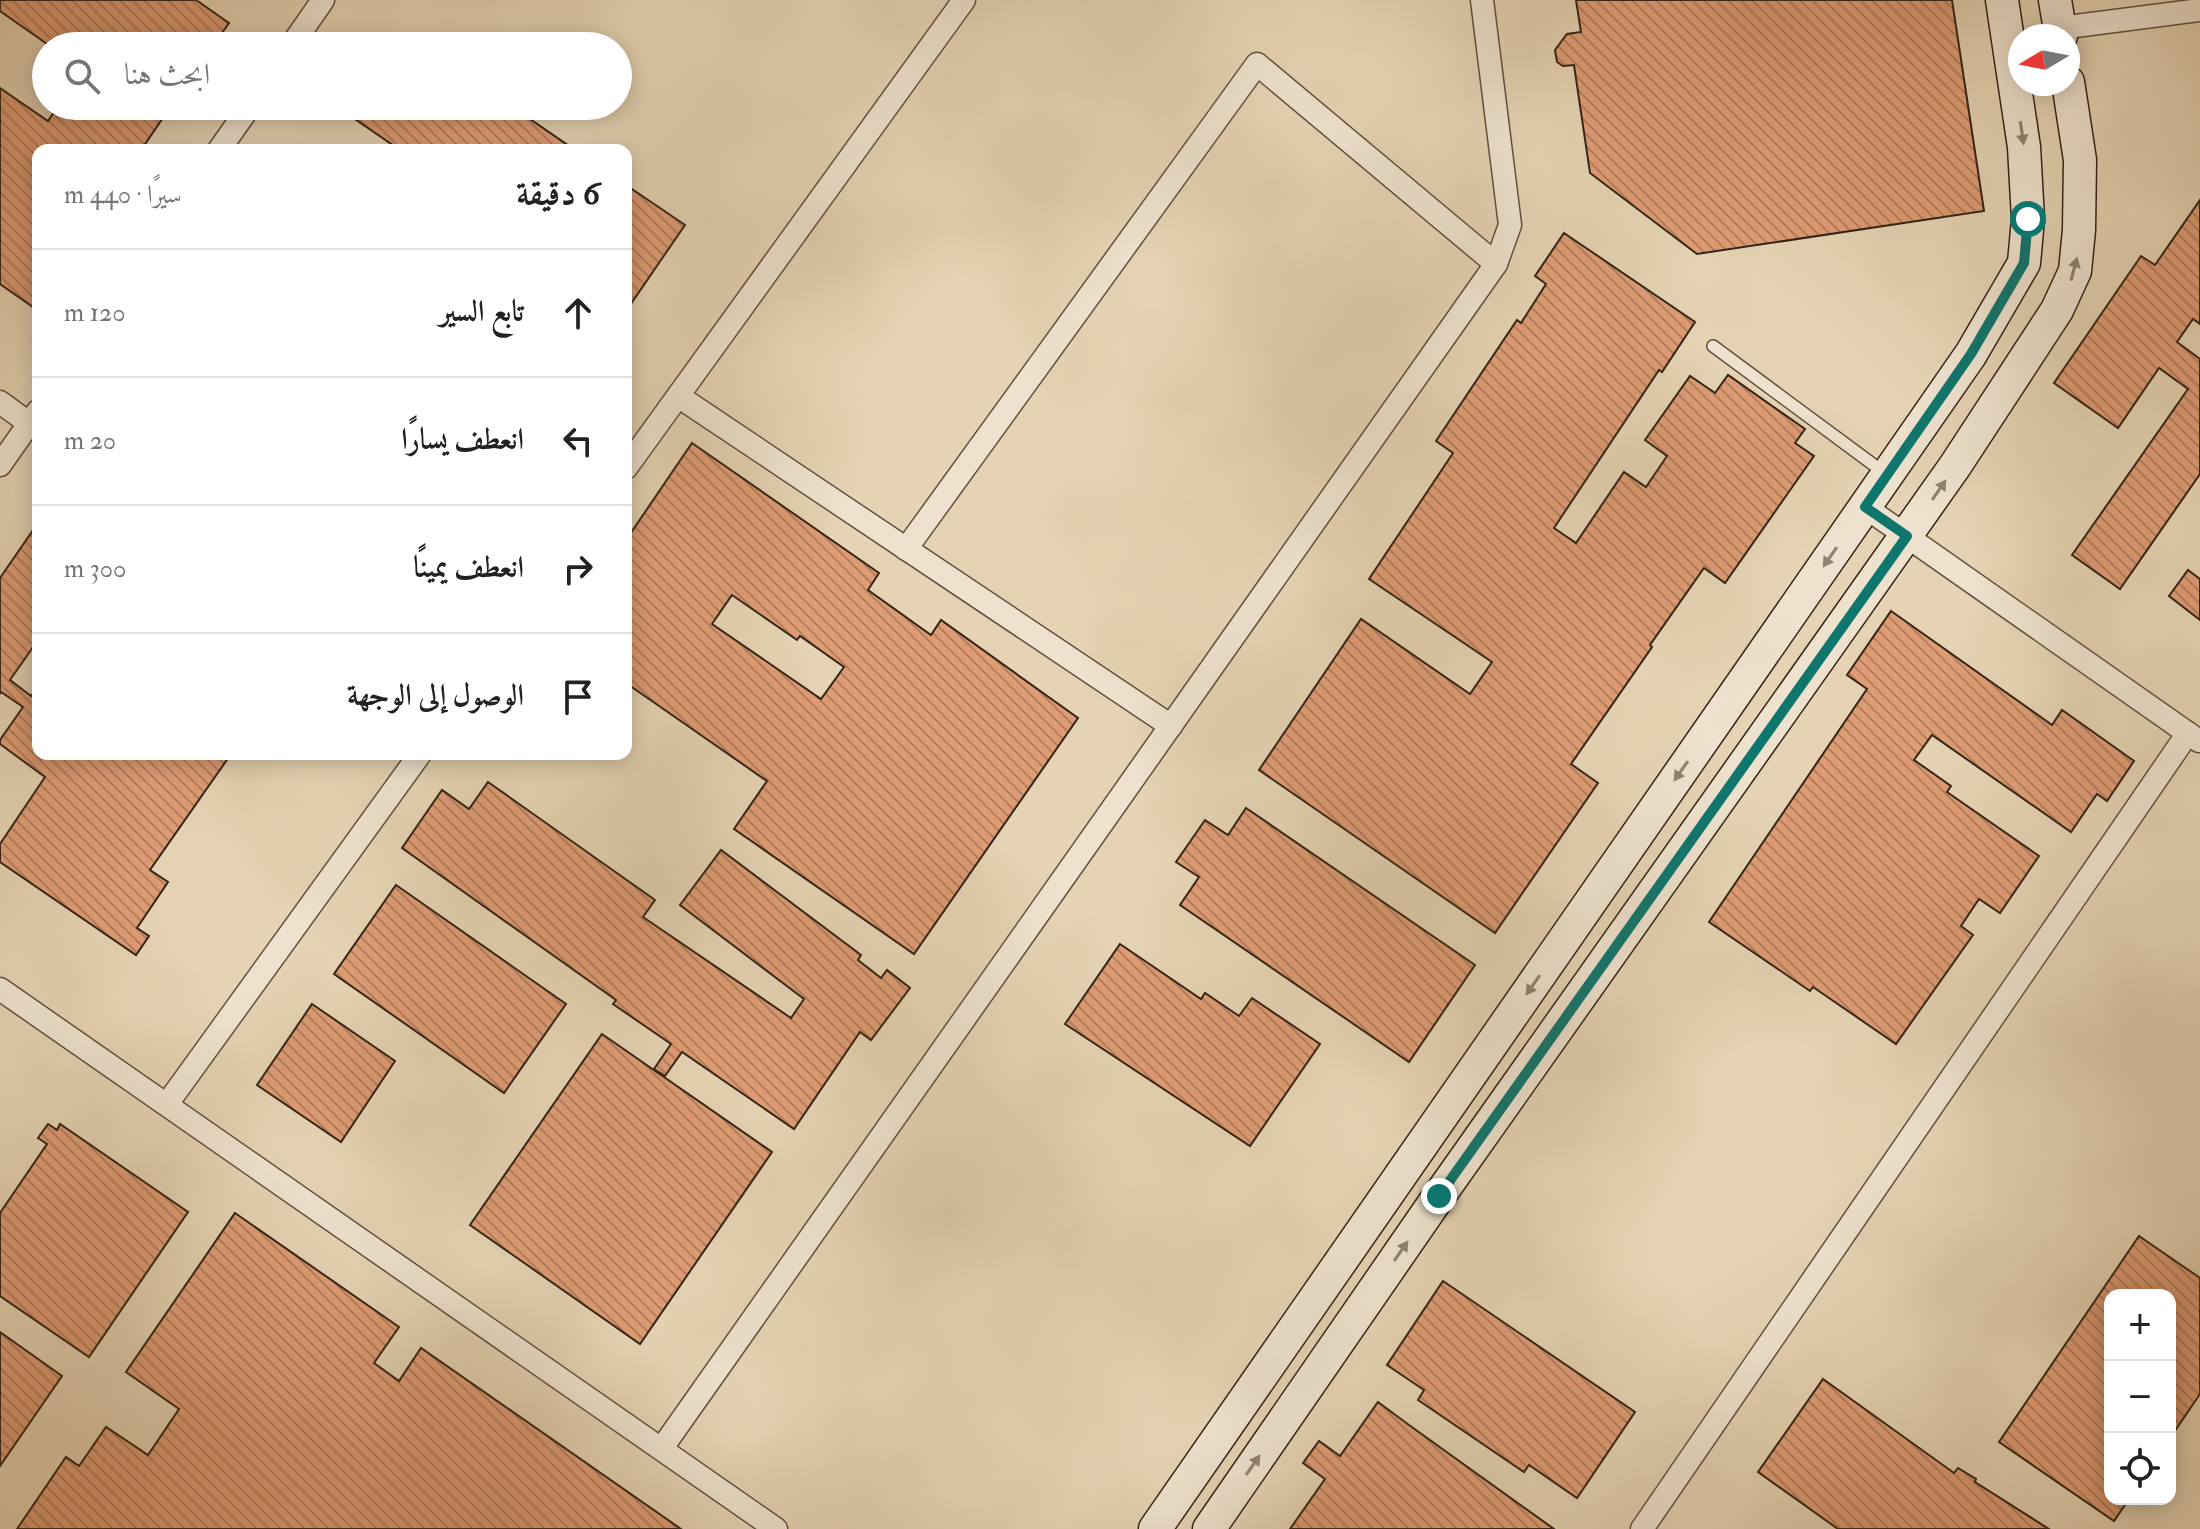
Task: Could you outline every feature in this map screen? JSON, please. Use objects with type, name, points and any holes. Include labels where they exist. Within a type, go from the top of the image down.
[{"type":"main road","points":[[1155,1529],[1971,354],[2024,263],[2028,219],[2024,147],[2002,0]]},
{"type":"main road","points":[[1209,1529],[1439,1196],[1907,536],[2057,310],[2075,271],[2079,230],[2080,160],[2070,96]]},
{"type":"street","points":[[301,32],[323,0]]},
{"type":"street","points":[[632,460],[964,0]]},
{"type":"street","points":[[662,1448],[1496,264],[1510,225],[1482,0]]},
{"type":"street","points":[[2059,21],[2200,10]]},
{"type":"street","points":[[906,549],[1257,64],[1496,264]]},
{"type":"street","points":[[223,144],[240,120]]},
{"type":"street","points":[[678,396],[1171,726]]},
{"type":"street","points":[[0,402],[32,417]]},
{"type":"street","points":[[0,465],[32,421]]},
{"type":"street","points":[[1642,1529],[2194,737],[1865,507]]},
{"type":"street","points":[[167,1104],[416,760]]},
{"type":"street","points":[[0,989],[776,1529]]},
{"type":"lane","points":[[1713,346],[1886,474]]},
{"type":"building","points":[[0,0],[196,0],[229,23],[223,32],[32,33],[0,11]]},
{"type":"building","points":[[1576,0],[1952,0],[1984,211],[1697,254],[1590,173],[1574,65],[1563,66],[1557,62],[1555,50],[1567,34],[1581,32]]},
{"type":"building","points":[[0,88],[32,110],[32,120],[161,120],[145,144],[32,144],[32,306],[0,284]]},
{"type":"building","points":[[356,120],[531,120],[566,144],[391,144]]},
{"type":"building","points":[[632,189],[685,225],[632,302]]},
{"type":"building","points":[[2200,200],[2200,324],[2193,319],[2177,342],[2200,359],[2200,474],[2120,589],[2072,555],[2188,389],[2159,368],[2118,428],[2054,383],[2141,256],[2155,265]]},
{"type":"building","points":[[1564,233],[1695,322],[1662,372],[1659,370],[1554,528],[1576,543],[1624,472],[1646,487],[1667,456],[1645,440],[1690,376],[1715,393],[1728,375],[1805,429],[1795,443],[1814,456],[1725,583],[1704,568],[1650,645],[1652,647],[1571,764],[1598,783],[1495,933],[1259,770],[1361,619],[1470,694],[1492,662],[1369,579],[1453,453],[1436,441],[1517,320],[1521,323],[1546,284],[1535,276]]},
{"type":"building","points":[[692,443],[879,573],[868,590],[931,635],[941,620],[1078,718],[914,954],[734,829],[767,781],[632,687],[632,531]],"holes":[[[732,595],[797,640],[800,636],[844,667],[821,699],[712,624]]]},
{"type":"building","points":[[32,532],[32,649],[10,680],[32,695],[32,760],[227,760],[150,870],[168,882],[137,928],[149,936],[136,955],[0,862],[0,844],[45,777],[0,744],[23,707],[0,694],[0,578]]},
{"type":"building","points":[[2188,570],[2200,579],[2200,620],[2169,596]]},
{"type":"building","points":[[1891,611],[2052,725],[2062,710],[2134,761],[2107,801],[2097,794],[2071,832],[1932,735],[1914,760],[1951,786],[1947,792],[2039,856],[2000,913],[1979,899],[1961,926],[1973,935],[1896,1044],[1813,987],[1810,991],[1709,922],[1867,689],[1847,675]]},
{"type":"building","points":[[488,782],[655,900],[643,917],[791,1018],[804,999],[680,905],[721,850],[861,955],[858,960],[881,978],[887,970],[910,988],[871,1040],[860,1032],[794,1129],[682,1052],[665,1076],[654,1069],[671,1044],[613,1004],[616,1000],[402,848],[442,790],[469,809]]},
{"type":"building","points":[[1246,808],[1475,965],[1409,1062],[1180,905],[1199,877],[1176,862],[1205,820],[1228,835]]},
{"type":"building","points":[[396,885],[566,1004],[504,1093],[334,974]]},
{"type":"building","points":[[1120,944],[1201,999],[1205,993],[1239,1016],[1252,998],[1320,1044],[1250,1146],[1065,1024]]},
{"type":"building","points":[[312,1004],[395,1061],[341,1142],[257,1085]]},
{"type":"building","points":[[602,1034],[772,1152],[640,1344],[470,1225]]},
{"type":"building","points":[[48,1124],[57,1130],[60,1124],[188,1212],[89,1357],[0,1296],[0,1213],[47,1144],[38,1138]]},
{"type":"building","points":[[235,1213],[399,1327],[374,1363],[399,1381],[421,1348],[681,1529],[17,1529],[66,1457],[79,1466],[106,1427],[148,1455],[179,1409],[126,1372]]},
{"type":"building","points":[[2139,1236],[2200,1278],[2200,1394],[2176,1429],[2176,1289],[2104,1289],[2104,1505],[2125,1505],[2114,1521],[1999,1442]]},
{"type":"building","points":[[1443,1281],[1635,1412],[1577,1498],[1529,1465],[1524,1472],[1418,1400],[1424,1390],[1387,1365]]},
{"type":"building","points":[[0,1332],[62,1376],[0,1466]]},
{"type":"building","points":[[1823,1379],[1954,1473],[1958,1468],[2049,1529],[1838,1529],[1758,1472]]},
{"type":"building","points":[[1378,1402],[1554,1529],[1290,1529],[1325,1479],[1303,1463],[1319,1441],[1340,1456]]},
{"type":"route","points":[[1439,1196],[1907,536],[1865,507],[1971,354],[2024,263],[2028,219]]}]
